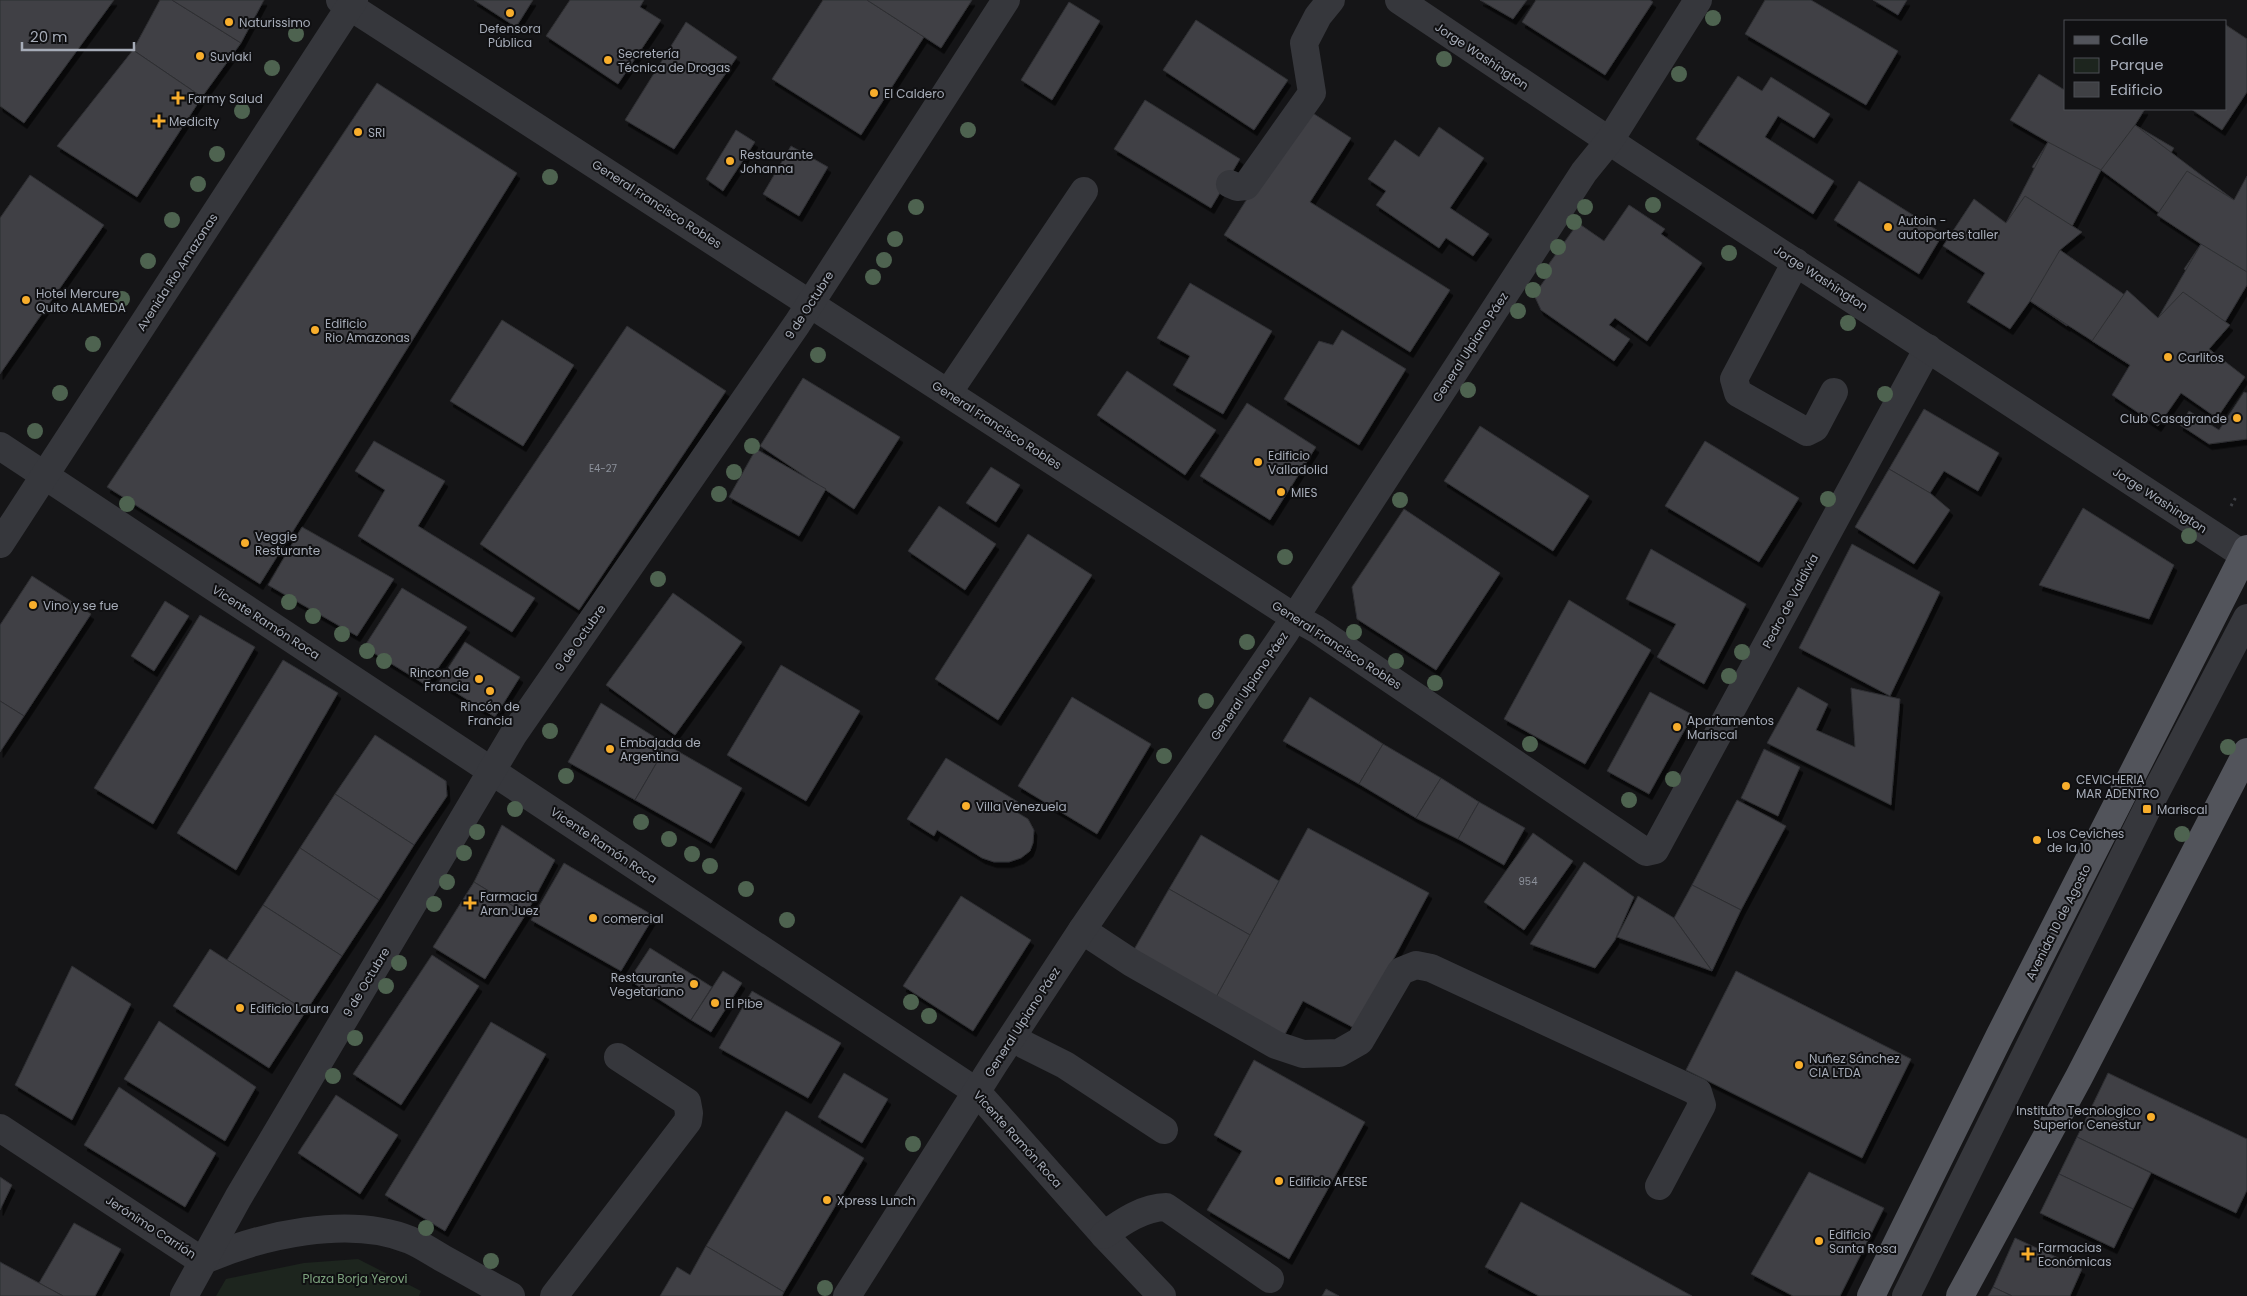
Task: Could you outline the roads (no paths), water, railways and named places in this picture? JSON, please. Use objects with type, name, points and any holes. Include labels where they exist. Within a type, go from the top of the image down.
[{"type":"main road","name":"Avenida 10 de Agosto","points":[[1871,1296],[2000,1035],[2246,552]]},
{"type":"main road","points":[[1960,1296],[2079,1077],[2247,752]]},
{"type":"street","name":"9 de Octubre","points":[[184,1296],[202,1260],[490,771],[810,304],[1006,0]]},
{"type":"street","points":[[1230,184],[1237,187],[1246,186],[1312,93],[1304,44],[1318,16],[1331,0]]},
{"type":"street","name":"Jorge Washington","points":[[1398,0],[1928,348],[2246,552]]},
{"type":"street","name":"General Ulpiano Páez","points":[[847,1296],[1082,930],[1294,617],[1584,172],[1610,140],[1698,0]]},
{"type":"street","name":"General Francisco Robles","points":[[348,2],[810,304],[1294,617],[1316,629],[1646,852],[1652,852]]},
{"type":"street","name":"Avenida Río Amazonas","points":[[0,544],[348,2]]},
{"type":"street","points":[[948,393],[1084,190]]},
{"type":"street","points":[[1796,262],[1734,379],[1738,393],[1807,432],[1815,428],[1834,392]]},
{"type":"street","name":"Pedro de Valdivia","points":[[1652,852],[1655,850],[1928,348]]},
{"type":"street","name":"Vicente Ramón Roca","points":[[0,446],[977,1092],[1104,1235],[1162,1296]]},
{"type":"street","points":[[1906,1296],[2143,818],[2247,618]]},
{"type":"street","points":[[1082,930],[1132,963],[1276,1045],[1303,1054],[1339,1053],[1360,1041],[1401,971],[1416,965],[1431,968],[1698,1092],[1702,1105],[1659,1186]]},
{"type":"street","points":[[1013,1036],[1025,1045],[1065,1065],[1164,1130]]},
{"type":"street","points":[[554,1296],[688,1120],[687,1102],[618,1057]]},
{"type":"street","name":"Jerónimo Carrión","points":[[0,1128],[202,1260],[230,1248],[284,1235],[334,1229],[358,1229],[410,1240],[511,1296]]},
{"type":"street","points":[[1104,1235],[1118,1225],[1153,1207],[1166,1208],[1270,1279]]},
{"type":"place","name":"Defensora Pública","points":[[510,13]]},
{"type":"place","name":"Naturissimo","points":[[229,22]]},
{"type":"place","name":"Suvlaki","points":[[200,56]]},
{"type":"place","name":"Secretería Técnica de Drogas","points":[[608,60]]},
{"type":"place","name":"El Caldero","points":[[874,93]]},
{"type":"place","name":"Farmy Salud","points":[[178,98]]},
{"type":"place","name":"Medicity","points":[[159,121]]},
{"type":"place","name":"SRI","points":[[358,132]]},
{"type":"place","name":"Restaurante Johanna","points":[[730,161]]},
{"type":"place","name":"Autoin - autopartes taller","points":[[1888,227]]},
{"type":"place","name":"Hotel Mercure Quito ALAMEDA","points":[[26,300]]},
{"type":"place","name":"Edificio Rio Amazonas","points":[[315,330]]},
{"type":"place","name":"Carlitos","points":[[2168,357]]},
{"type":"place","name":"Club Casagrande","points":[[2237,418]]},
{"type":"place","name":"Edificio Valladolid","points":[[1258,462]]},
{"type":"place","name":"MIES","points":[[1281,492]]},
{"type":"place","name":"Veggie Resturante","points":[[245,543]]},
{"type":"place","name":"Vino y se fue","points":[[33,605]]},
{"type":"place","name":"Rincon de Francia","points":[[479,679]]},
{"type":"place","name":"Rincón de Francia","points":[[490,691]]},
{"type":"place","name":"Apartamentos Mariscal","points":[[1677,727]]},
{"type":"place","name":"Embajada de Argentina","points":[[610,749]]},
{"type":"place","name":"CEVICHERIA MAR ADENTRO","points":[[2066,786]]},
{"type":"place","name":"Villa Venezuela","points":[[966,806]]},
{"type":"place","name":"Mariscal","points":[[2147,809]]},
{"type":"place","name":"Los Ceviches de la 10","points":[[2037,840]]},
{"type":"place","name":"Farmacia Aran Juez","points":[[470,903]]},
{"type":"place","name":"comercial","points":[[593,918]]},
{"type":"place","name":"Restaurante Vegetariano","points":[[694,984]]},
{"type":"place","name":"El Pibe","points":[[715,1003]]},
{"type":"place","name":"Edificio Laura","points":[[240,1008]]},
{"type":"place","name":"Nuñez Sánchez CIA LTDA","points":[[1799,1065]]},
{"type":"place","name":"Instituto Tecnologico Superior Cenestur","points":[[2151,1117]]},
{"type":"place","name":"Edificio AFESE","points":[[1279,1181]]},
{"type":"place","name":"Xpress Lunch","points":[[827,1200]]},
{"type":"place","name":"Edificio Santa Rosa","points":[[1819,1241]]},
{"type":"place","name":"Farmacias Económicas","points":[[2028,1254]]},
{"type":"park label","name":"Plaza Borja Yerovi","points":[[355,1278]]}]
